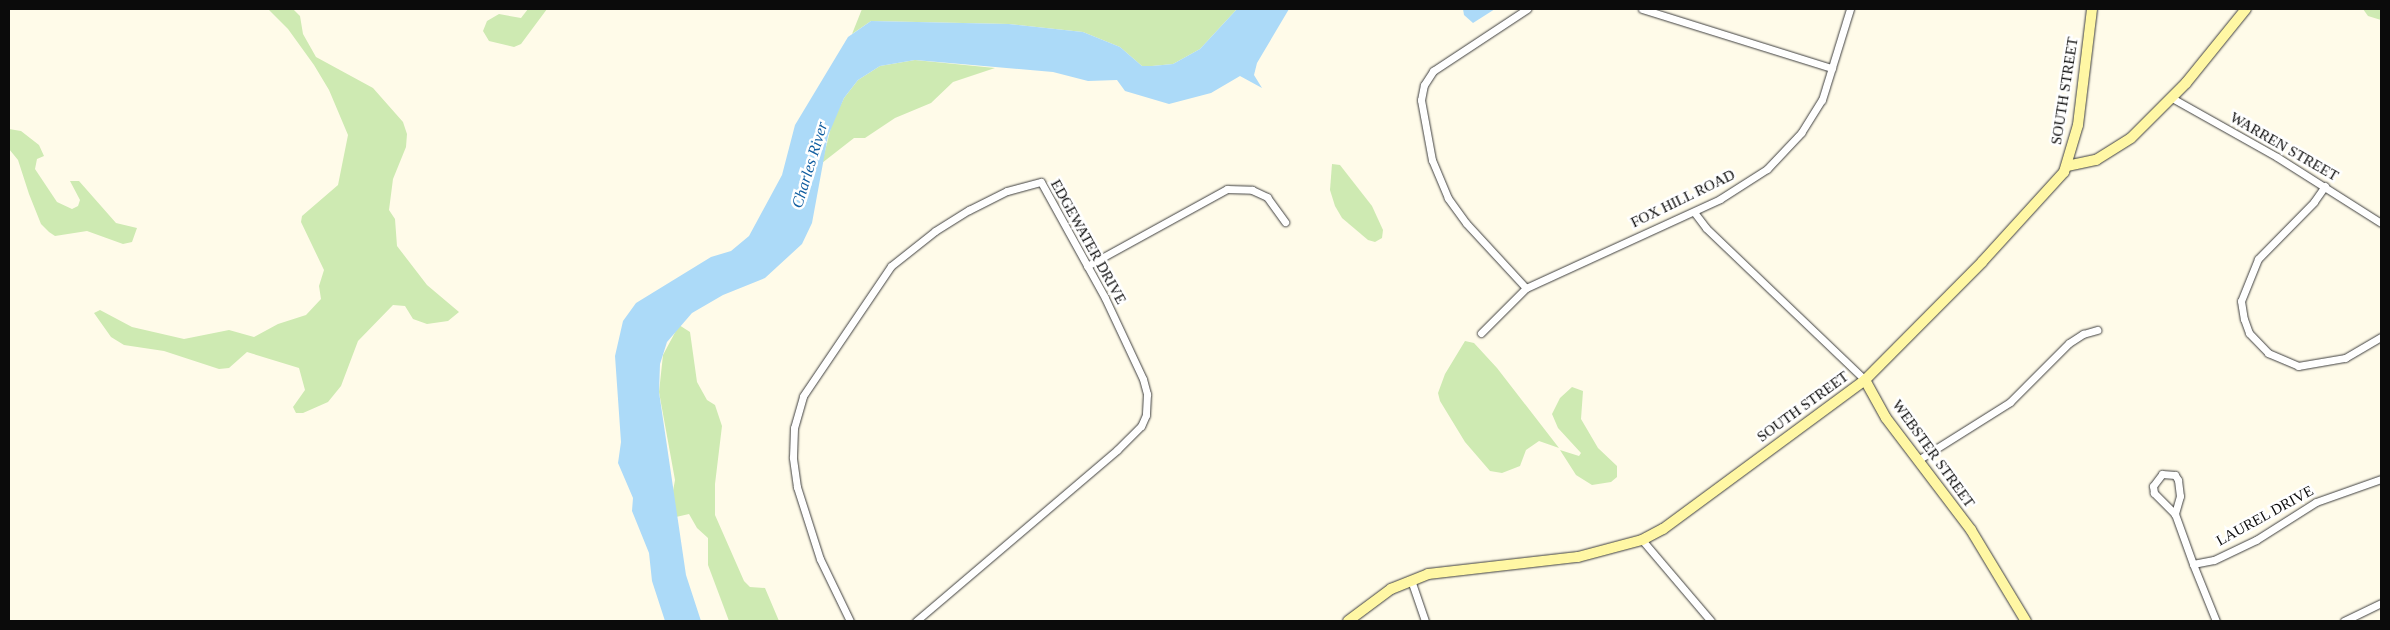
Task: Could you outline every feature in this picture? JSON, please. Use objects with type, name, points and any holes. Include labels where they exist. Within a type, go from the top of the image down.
[{"type":"street","points":[[1526,9],[1433,71],[1424,85],[1421,100],[1430,155],[1448,198],[1466,223],[1526,288]]},
{"type":"street","points":[[1642,9],[1832,68]]},
{"type":"street","name":"FOX HILL ROAD","points":[[1481,333],[1526,288],[1694,212],[1756,178],[1801,133],[1822,100],[1850,9]]},
{"type":"street","name":"SOUTH STREET","points":[[1348,621],[1391,589],[1411,580],[1449,570],[1578,557],[1642,540],[1663,529],[1865,380],[1892,356],[2042,199],[2067,166],[2078,124],[2092,9]]},
{"type":"street","points":[[2067,166],[2089,163],[2120,146],[2172,98],[2246,9]]},
{"type":"street","name":"WARREN STREET","points":[[2172,98],[2325,186],[2381,223]]},
{"type":"street","name":"EDGEWATER DRIVE","points":[[850,621],[820,559],[798,487],[793,457],[794,428],[803,396],[891,266],[935,231],[1007,191],[1041,182],[1087,266],[1143,379],[1147,394],[1146,415],[1141,426],[916,621]]},
{"type":"street","points":[[2325,186],[2314,202],[2258,259],[2241,301],[2244,319],[2250,332],[2268,352],[2286,364],[2298,366],[2345,358],[2381,337]]},
{"type":"street","points":[[1087,266],[1228,189],[1252,190],[1267,197],[1285,222]]},
{"type":"street","name":"WEBSTER STREET","points":[[1694,212],[1706,228],[1865,380],[1886,418],[1971,530],[2026,621]]},
{"type":"street","points":[[1918,460],[2010,402],[2068,343],[2097,330]]},
{"type":"street","points":[[2175,514],[2180,496],[2178,480],[2175,475],[2162,474],[2153,486],[2154,493],[2175,514],[2192,564],[2216,621]]},
{"type":"street","name":"LAUREL DRIVE","points":[[2192,564],[2214,560],[2256,540],[2316,502],[2381,479]]},
{"type":"street","points":[[1642,540],[1711,621]]},
{"type":"street","points":[[1411,580],[1425,621]]},
{"type":"street","points":[[2344,621],[2381,603]]},
{"type":"green space","points":[[268,9],[293,9],[300,16],[303,34],[316,57],[373,88],[403,122],[407,134],[406,147],[393,179],[389,210],[395,219],[397,246],[427,285],[459,312],[448,321],[427,324],[413,319],[405,306],[393,305],[358,341],[341,386],[328,402],[303,413],[296,413],[293,407],[305,390],[299,368],[247,352],[229,368],[219,369],[164,351],[124,345],[111,337],[94,313],[100,310],[132,327],[184,339],[229,330],[254,337],[278,324],[306,315],[321,299],[319,286],[324,270],[301,222],[302,216],[338,185],[348,135],[329,90],[314,65],[288,29]]},
{"type":"green space","points":[[528,9],[547,9],[521,44],[514,47],[489,41],[483,31],[487,21],[499,14],[521,18]]},
{"type":"green space","points":[[862,9],[1237,9],[1200,49],[1173,64],[1142,66],[1120,47],[1083,32],[1009,24],[871,21],[852,34]]},
{"type":"green space","points":[[2363,9],[2381,9],[2381,20],[2368,16]]},
{"type":"green space","points":[[915,60],[995,68],[953,82],[931,103],[895,118],[865,138],[854,138],[822,163],[832,123],[844,98],[858,80],[880,66]]},
{"type":"green space","points":[[9,129],[21,131],[39,145],[44,156],[37,159],[35,169],[57,202],[72,209],[78,206],[80,200],[70,181],[79,181],[116,223],[137,228],[132,242],[123,244],[87,231],[55,236],[49,232],[41,224],[18,160],[9,149]]},
{"type":"green space","points":[[1332,164],[1340,165],[1372,206],[1383,230],[1382,238],[1375,242],[1368,240],[1342,218],[1335,206],[1330,190]]},
{"type":"green space","points":[[679,325],[690,332],[697,382],[707,400],[715,405],[722,426],[715,484],[715,515],[744,581],[750,587],[765,588],[779,621],[729,621],[708,565],[708,538],[697,528],[689,514],[676,517],[673,491],[675,480],[659,392],[663,355]]},
{"type":"green space","points":[[1465,341],[1474,343],[1497,368],[1559,448],[1539,441],[1526,450],[1520,466],[1502,473],[1490,471],[1465,442],[1440,401],[1438,393],[1445,374]]},
{"type":"green space","points":[[1572,387],[1583,391],[1581,419],[1598,448],[1617,466],[1617,477],[1611,482],[1592,485],[1576,475],[1560,450],[1579,456],[1581,453],[1558,428],[1552,414],[1560,398]]},
{"type":"water","name":"Charles River","points":[[1237,9],[1289,9],[1257,63],[1254,75],[1262,88],[1240,76],[1211,93],[1169,104],[1125,91],[1117,80],[1088,81],[1053,72],[915,60],[880,66],[858,80],[844,98],[828,136],[812,223],[802,244],[765,278],[723,295],[692,313],[667,342],[660,364],[659,392],[686,575],[701,621],[665,621],[652,581],[649,553],[632,511],[633,498],[618,463],[621,442],[615,356],[623,321],[636,303],[711,257],[731,251],[749,236],[782,175],[795,125],[848,37],[871,21],[1009,24],[1083,32],[1120,47],[1142,66],[1152,66],[1173,64],[1200,49]]},
{"type":"water","points":[[1463,9],[1495,9],[1473,23],[1464,15]]}]
